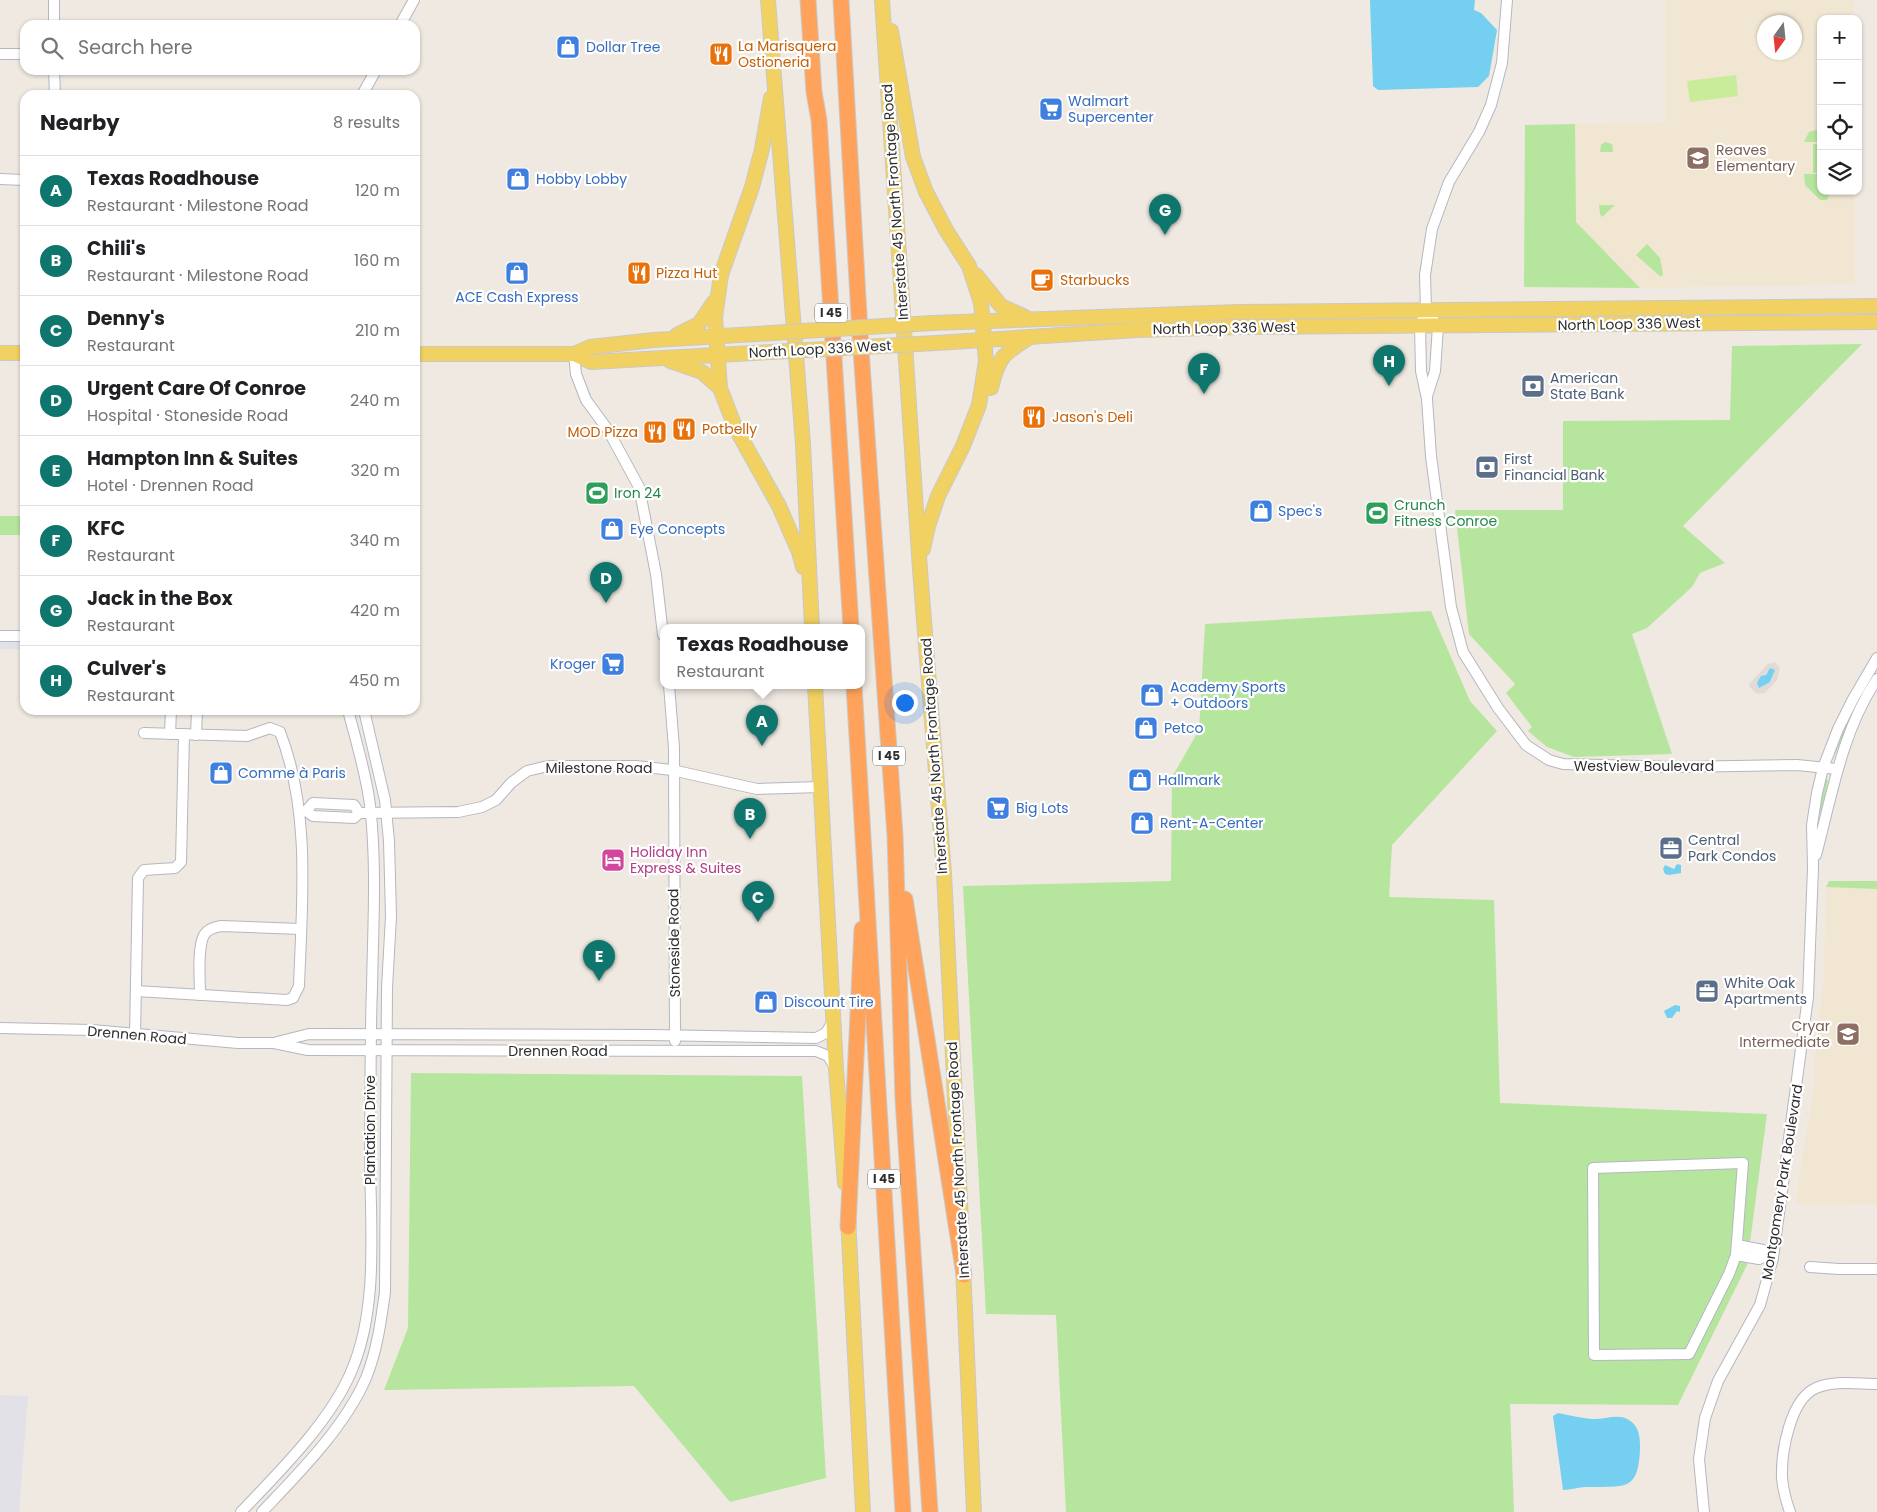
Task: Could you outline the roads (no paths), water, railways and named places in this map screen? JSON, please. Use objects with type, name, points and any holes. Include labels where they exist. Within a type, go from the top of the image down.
[{"type":"highway","name":"I 45","points":[[808,0],[814,92],[819,120],[851,624]]},
{"type":"highway","name":"I 45","points":[[841,0],[861,350],[895,835],[903,1099],[930,1512]]},
{"type":"highway","name":"I 45","points":[[854,689],[866,845],[903,1512]]},
{"type":"highway","points":[[895,835],[964,1275]]},
{"type":"highway","points":[[848,1227],[866,845]]},
{"type":"main road","points":[[768,0],[802,434],[812,624]]},
{"type":"main road","points":[[883,0],[913,157],[926,192],[946,230],[969,266],[1001,306],[1033,320]]},
{"type":"main road","name":"Interstate 45 North Frontage Road","points":[[883,0],[920,570],[944,873],[974,1512]]},
{"type":"main road","points":[[775,83],[752,187],[721,275],[716,297],[716,337],[720,388],[735,427],[778,506],[799,552],[810,597]]},
{"type":"main road","points":[[920,570],[928,526],[938,496],[963,446],[979,405],[984,384],[986,361],[981,303],[969,266]]},
{"type":"main road","points":[[668,339],[693,329],[699,324],[716,297]]},
{"type":"main road","name":"North Loop 336 West","points":[[420,354],[574,354],[590,347],[668,339],[982,320],[1033,320],[1238,312],[1877,306]]},
{"type":"main road","points":[[1667,323],[1669,308]]},
{"type":"main road","name":"North Loop 336 West","points":[[574,354],[592,362],[1033,336],[1239,327],[1877,322]]},
{"type":"main road","points":[[963,446],[982,422],[996,365],[1003,355],[1033,336]]},
{"type":"main road","points":[[0,353],[20,353]]},
{"type":"main road","points":[[665,359],[702,372],[720,388]]},
{"type":"main road","points":[[815,689],[836,1069],[848,1227],[863,1512]]},
{"type":"street","points":[[54,0],[54,20]]},
{"type":"street","points":[[403,20],[414,0]]},
{"type":"street","name":"Westview Boulevard","points":[[1507,0],[1502,63],[1491,105],[1479,132],[1449,182],[1432,229],[1425,276],[1426,310],[1420,326],[1421,371],[1427,399],[1431,456],[1451,607],[1463,652],[1498,708],[1526,745],[1549,760],[1577,766],[1796,765],[1837,769]]},
{"type":"street","points":[[0,54],[20,54]]},
{"type":"street","points":[[54,75],[55,90]]},
{"type":"street","points":[[365,90],[373,75]]},
{"type":"street","points":[[0,179],[20,180]]},
{"type":"street","points":[[1426,310],[1438,326]]},
{"type":"street","name":"Westview Boulevard","points":[[1427,399],[1434,371],[1438,326]]},
{"type":"street","points":[[574,354],[576,374],[586,400],[608,430],[639,488],[656,574],[662,624]]},
{"type":"street","points":[[0,636],[20,636]]},
{"type":"street","name":"Montgomery Park Boulevard","points":[[1704,1512],[1699,1458],[1705,1418],[1718,1381],[1760,1305],[1769,1257],[1808,1001],[1813,868],[1812,825],[1823,768],[1853,699],[1876,661]]},
{"type":"street","name":"Montgomery Park Boulevard","points":[[1813,868],[1837,769],[1863,704],[1877,679]]},
{"type":"street","name":"Stoneside Road","points":[[669,689],[674,748],[672,770],[675,1051]]},
{"type":"street","points":[[170,734],[171,715]]},
{"type":"street","points":[[196,735],[197,715]]},
{"type":"street","name":"Plantation Drive","points":[[241,1512],[282,1469],[328,1412],[351,1373],[364,1331],[369,1290],[371,1034],[375,916],[371,813],[349,715]]},
{"type":"street","name":"Plantation Drive","points":[[262,1512],[294,1479],[340,1421],[366,1378],[379,1335],[385,1292],[386,1050],[390,916],[386,812],[377,760],[365,715]]},
{"type":"street","points":[[136,991],[287,1000],[294,998],[299,986],[301,929],[302,811],[280,732],[270,728],[246,736],[144,733]]},
{"type":"street","points":[[135,1035],[138,878],[144,870],[175,868],[179,866],[182,859],[184,734]]},
{"type":"street","name":"Milestone Road","points":[[359,812],[354,818],[312,816],[302,811],[313,803],[354,805],[359,812],[371,813],[458,812],[482,807],[496,800],[511,783],[527,771],[548,766],[636,766],[672,770],[757,788],[821,788]]},
{"type":"street","points":[[332,804],[332,817]]},
{"type":"street","points":[[200,995],[202,944],[204,934],[212,928],[221,926],[301,929]]},
{"type":"street","name":"Drennen Road","points":[[274,1043],[309,1034],[816,1038],[826,1033],[833,1019]]},
{"type":"street","name":"Drennen Road","points":[[0,1028],[92,1030],[238,1043],[274,1043],[308,1050],[816,1051],[828,1056],[836,1069]]},
{"type":"street","points":[[1743,1163],[1736,1250],[1729,1274],[1689,1354],[1594,1355],[1594,1168],[1743,1163]]},
{"type":"street","points":[[1736,1250],[1763,1250],[1769,1257]]},
{"type":"street","points":[[1810,1266],[1839,1270],[1877,1268]]},
{"type":"street","points":[[345,1382],[360,1388]]},
{"type":"street","points":[[1790,1512],[1782,1480],[1782,1458],[1791,1424],[1803,1398],[1818,1387],[1832,1384],[1877,1384]]},
{"type":"water","points":[[1370,0],[1475,0],[1474,10],[1481,13],[1497,30],[1489,76],[1478,87],[1378,90],[1373,86]]},
{"type":"water","points":[[1770,668],[1775,670],[1770,682],[1759,688],[1757,683],[1761,676],[1766,675]]},
{"type":"water","points":[[1677,864],[1681,865],[1681,873],[1665,874],[1663,869],[1665,865],[1674,869]]},
{"type":"water","points":[[1675,1005],[1680,1006],[1680,1012],[1677,1011],[1672,1018],[1667,1018],[1664,1011]]},
{"type":"water","points":[[1558,1413],[1592,1419],[1620,1417],[1632,1422],[1638,1432],[1640,1447],[1639,1462],[1632,1480],[1620,1486],[1583,1487],[1563,1490],[1553,1416]]},
{"type":"place","name":"Dollar Tree","points":[[568,47]]},
{"type":"place","name":"La Marisquera Ostioneria","points":[[721,54]]},
{"type":"place","name":"Walmart Supercenter","points":[[1051,109]]},
{"type":"place","name":"Reaves Elementary","points":[[1698,158]]},
{"type":"place","name":"Hobby Lobby","points":[[518,179]]},
{"type":"place","name":"Jack in the Box","points":[[1165,235]]},
{"type":"place","name":"ACE Cash Express","points":[[517,273]]},
{"type":"place","name":"Pizza Hut","points":[[639,273]]},
{"type":"place","name":"Starbucks","points":[[1042,280]]},
{"type":"place","name":"Culver's","points":[[1389,386]]},
{"type":"place","name":"American State Bank","points":[[1533,386]]},
{"type":"place","name":"KFC","points":[[1204,394]]},
{"type":"place","name":"Jason's Deli","points":[[1034,417]]},
{"type":"place","name":"Potbelly","points":[[684,429]]},
{"type":"place","name":"MOD Pizza","points":[[655,432]]},
{"type":"place","name":"First Financial Bank","points":[[1487,467]]},
{"type":"place","name":"Iron 24","points":[[597,493]]},
{"type":"place","name":"Spec's","points":[[1261,511]]},
{"type":"place","name":"Crunch Fitness Conroe","points":[[1377,513]]},
{"type":"place","name":"Eye Concepts","points":[[612,529]]},
{"type":"place","name":"Urgent Care Of Conroe","points":[[606,603]]},
{"type":"place","name":"Kroger","points":[[613,664]]},
{"type":"place","name":"Academy Sports + Outdoors","points":[[1152,695]]},
{"type":"place","name":"Petco","points":[[1146,728]]},
{"type":"place","name":"Texas Roadhouse","points":[[762,746]]},
{"type":"place","name":"Comme à Paris","points":[[221,773]]},
{"type":"place","name":"Hallmark","points":[[1140,780]]},
{"type":"place","name":"Big Lots","points":[[998,808]]},
{"type":"place","name":"Rent-A-Center","points":[[1142,823]]},
{"type":"place","name":"Chili's","points":[[750,839]]},
{"type":"place","name":"Central Park Condos","points":[[1671,848]]},
{"type":"place","name":"Holiday Inn Express & Suites","points":[[613,860]]},
{"type":"place","name":"Denny's","points":[[758,922]]},
{"type":"place","name":"Hampton Inn & Suites","points":[[599,981]]},
{"type":"place","name":"White Oak Apartments","points":[[1707,991]]},
{"type":"place","name":"Discount Tire","points":[[766,1002]]},
{"type":"place","name":"Cryar Intermediate","points":[[1848,1034]]}]
